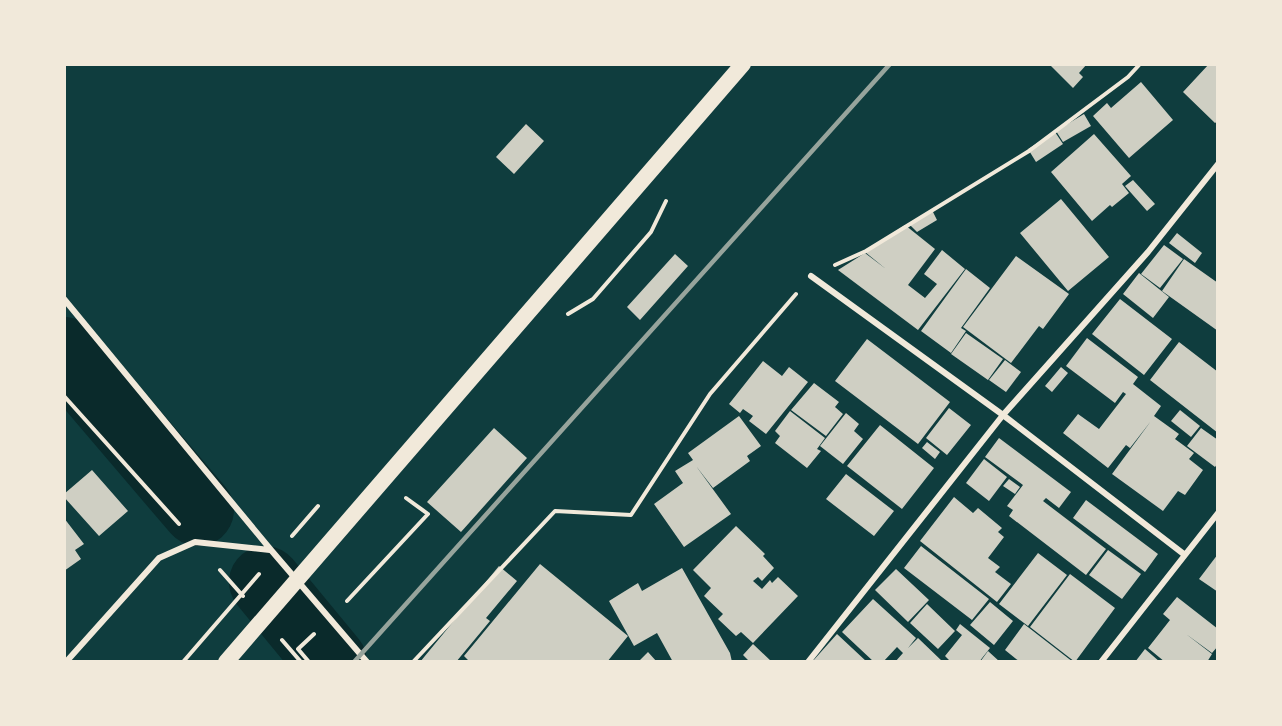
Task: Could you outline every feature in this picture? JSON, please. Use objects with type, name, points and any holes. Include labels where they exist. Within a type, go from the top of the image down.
[{"type":"highway","points":[[226,662],[743,64]]},
{"type":"street","points":[[808,662],[1003,416],[1148,252],[1218,164]]},
{"type":"street","points":[[811,276],[1003,416],[1185,555]]},
{"type":"street","points":[[64,299],[271,550],[367,662]]},
{"type":"street","points":[[1101,662],[1218,513]]},
{"type":"street","points":[[66,662],[159,558],[195,542],[271,550]]},
{"type":"path","points":[[413,662],[555,511],[632,515],[710,394],[811,276],[866,251],[1029,151],[1128,77],[1140,64]]},
{"type":"path","points":[[64,396],[195,542]]},
{"type":"path","points":[[350,599],[428,514],[404,496]]},
{"type":"path","points":[[183,662],[263,569]]},
{"type":"path","points":[[298,649],[309,662]]},
{"type":"building","points":[[1049,64],[1087,64],[1079,73],[1083,77],[1073,88]]},
{"type":"building","points":[[1209,64],[1218,64],[1218,121],[1215,123],[1183,92]]},
{"type":"building","points":[[1141,82],[1173,120],[1129,158],[1093,116],[1107,103],[1111,108]]},
{"type":"building","points":[[1084,114],[1091,126],[1063,142],[1056,131]]},
{"type":"building","points":[[526,124],[544,141],[514,174],[496,157]]},
{"type":"building","points":[[1055,132],[1063,144],[1036,162],[1028,149]]},
{"type":"building","points":[[1094,134],[1131,176],[1122,184],[1129,193],[1112,207],[1110,205],[1092,221],[1051,172]]},
{"type":"building","points":[[1133,180],[1155,204],[1147,211],[1125,186]]},
{"type":"building","points":[[1061,199],[1109,257],[1068,291],[1020,233]]},
{"type":"building","points":[[932,210],[937,220],[917,232],[909,224]]},
{"type":"building","points":[[905,225],[935,249],[908,285],[925,298],[937,284],[924,274],[942,250],[965,269],[918,330],[838,270],[865,253],[886,269],[865,252]]},
{"type":"building","points":[[1177,233],[1202,253],[1195,263],[1169,243]]},
{"type":"building","points":[[1164,245],[1183,259],[1160,288],[1141,274]]},
{"type":"building","points":[[675,254],[688,266],[640,320],[627,307]]},
{"type":"building","points":[[1016,256],[1069,294],[1043,329],[1039,326],[1011,363],[963,327]]},
{"type":"building","points":[[1184,259],[1218,283],[1218,331],[1162,291]]},
{"type":"building","points":[[966,269],[990,288],[961,328],[966,331],[951,353],[921,331]]},
{"type":"building","points":[[1139,273],[1169,297],[1153,318],[1123,294]]},
{"type":"building","points":[[1120,299],[1172,339],[1144,375],[1092,334]]},
{"type":"building","points":[[966,333],[1003,359],[988,380],[951,354]]},
{"type":"building","points":[[1087,338],[1138,377],[1133,384],[1161,406],[1154,416],[1179,434],[1175,439],[1194,453],[1189,459],[1203,470],[1185,495],[1178,491],[1163,511],[1112,474],[1151,421],[1130,448],[1126,445],[1108,468],[1063,433],[1078,414],[1099,429],[1126,394],[1123,392],[1115,403],[1066,366]]},
{"type":"building","points":[[867,339],[950,402],[918,444],[835,381]]},
{"type":"building","points":[[1179,342],[1218,372],[1218,433],[1150,380]]},
{"type":"building","points":[[1005,360],[1021,372],[1006,392],[989,380]]},
{"type":"building","points":[[763,361],[782,376],[789,367],[808,382],[766,434],[749,421],[753,416],[743,409],[740,413],[729,404]]},
{"type":"building","points":[[1061,367],[1068,373],[1052,392],[1045,386]]},
{"type":"building","points":[[814,383],[839,402],[835,407],[843,414],[826,436],[791,410]]},
{"type":"building","points":[[949,408],[971,425],[947,455],[926,438]]},
{"type":"building","points":[[1180,410],[1200,426],[1191,437],[1171,421]]},
{"type":"building","points":[[790,411],[825,438],[817,449],[821,451],[807,468],[775,443],[780,436],[775,431]]},
{"type":"building","points":[[846,413],[859,424],[854,431],[863,439],[843,464],[820,446]]},
{"type":"building","points":[[739,416],[761,446],[747,456],[750,461],[713,488],[696,466],[731,514],[684,547],[654,504],[683,483],[675,471],[693,460],[688,453]]},
{"type":"building","points":[[880,425],[934,468],[902,509],[847,466]]},
{"type":"building","points":[[494,428],[527,458],[461,532],[427,502]]},
{"type":"building","points":[[1201,428],[1218,440],[1218,463],[1215,467],[1187,446]]},
{"type":"building","points":[[999,438],[1071,492],[1059,508],[1046,498],[1043,501],[1106,549],[1086,575],[1009,516],[1013,510],[1007,506],[1023,485],[985,457]]},
{"type":"building","points":[[927,442],[940,452],[935,459],[922,448]]},
{"type":"building","points":[[984,459],[1007,477],[989,501],[966,483]]},
{"type":"building","points":[[92,470],[128,511],[99,536],[64,497],[64,494]]},
{"type":"building","points":[[846,474],[894,511],[874,536],[826,499]]},
{"type":"building","points":[[1009,479],[1020,487],[1015,494],[1003,486]]},
{"type":"building","points":[[954,497],[973,513],[978,508],[1002,528],[998,532],[1004,537],[988,558],[1000,567],[995,572],[1011,584],[997,602],[920,541]]},
{"type":"building","points":[[1086,500],[1158,554],[1145,572],[1073,518]]},
{"type":"building","points":[[64,518],[84,544],[75,550],[81,559],[64,571]]},
{"type":"building","points":[[736,526],[765,554],[763,556],[774,568],[762,581],[758,577],[753,581],[762,589],[770,580],[772,583],[778,577],[798,596],[753,643],[741,632],[736,636],[718,619],[723,614],[704,596],[711,588],[693,570]]},
{"type":"building","points":[[921,546],[989,599],[972,620],[904,568]]},
{"type":"building","points":[[1108,550],[1141,574],[1122,599],[1089,575]]},
{"type":"building","points":[[1038,553],[1067,575],[1028,626],[999,604]]},
{"type":"building","points":[[1218,554],[1218,592],[1199,579]]},
{"type":"building","points":[[540,564],[628,636],[607,662],[470,662],[464,656]]},
{"type":"building","points":[[499,566],[517,581],[486,618],[490,621],[456,662],[420,662]]},
{"type":"building","points":[[682,568],[730,653],[732,662],[673,662],[657,633],[634,646],[609,601],[638,583],[642,591]]},
{"type":"building","points":[[896,569],[929,600],[908,622],[875,590]]},
{"type":"building","points":[[1070,574],[1115,608],[1075,662],[1030,627]]},
{"type":"building","points":[[1177,597],[1218,629],[1218,646],[1212,653],[1186,634],[1212,654],[1207,662],[1165,662],[1148,648],[1170,620],[1163,614]]},
{"type":"building","points":[[873,599],[916,638],[908,648],[918,638],[943,662],[895,662],[903,653],[897,647],[883,662],[874,662],[842,632]]},
{"type":"building","points":[[990,602],[1013,621],[994,645],[970,625]]},
{"type":"building","points":[[927,604],[955,631],[938,649],[910,623]]},
{"type":"building","points":[[960,624],[990,648],[979,662],[951,662],[945,656],[962,635],[956,630]]},
{"type":"building","points":[[1024,624],[1073,662],[1020,662],[1005,650]]},
{"type":"building","points":[[837,634],[867,662],[812,662]]},
{"type":"building","points":[[753,644],[772,662],[750,662],[743,655]]},
{"type":"building","points":[[1145,649],[1160,662],[1135,662]]},
{"type":"building","points":[[988,651],[1000,662],[980,662]]},
{"type":"building","points":[[648,652],[657,662],[638,662]]},
{"type":"waterway","points":[[64,353],[198,510]]},
{"type":"waterway","points":[[265,582],[331,662]]},
{"type":"railway","points":[[354,662],[890,64]]}]
